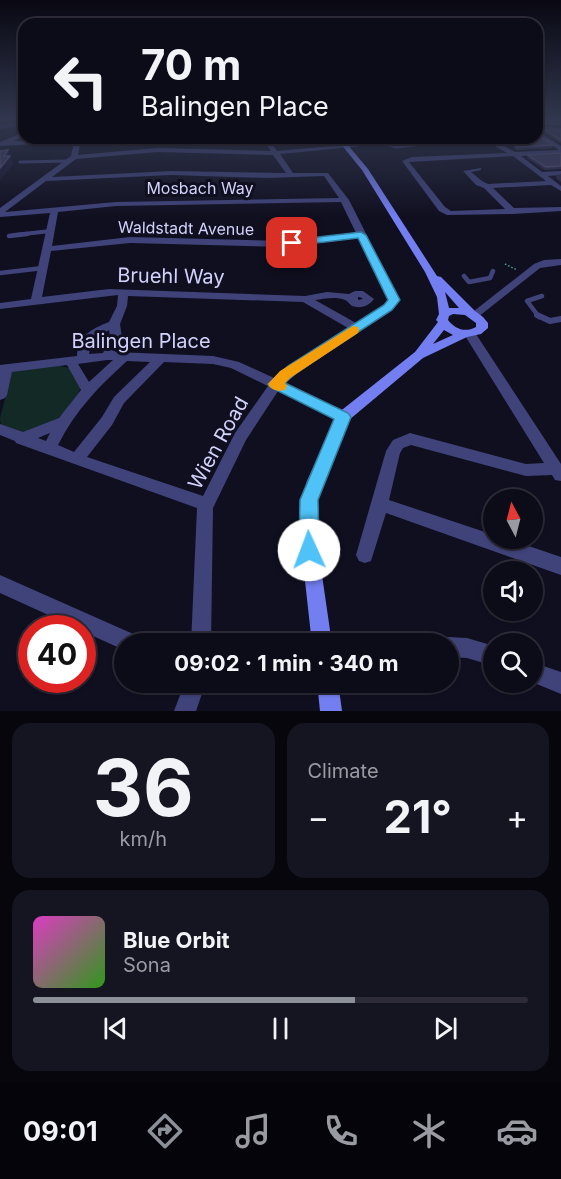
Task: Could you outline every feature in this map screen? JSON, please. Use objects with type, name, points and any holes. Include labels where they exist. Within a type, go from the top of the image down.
[{"type":"street","points":[[71,159],[73,152]]},
{"type":"street","points":[[0,214],[71,159],[131,152]]},
{"type":"street","points":[[219,152],[283,152]]},
{"type":"street","points":[[352,152],[376,185],[430,272],[440,293],[444,319],[451,330],[467,334],[559,473]]},
{"type":"street","points":[[511,152],[561,189]]},
{"type":"street","points":[[535,152],[412,159],[406,160],[405,163],[446,212],[456,214],[561,209]]},
{"type":"street","points":[[273,153],[290,174]]},
{"type":"street","points":[[465,157],[498,185]]},
{"type":"street","points":[[479,169],[466,171],[479,183],[487,186],[513,212]]},
{"type":"street","points":[[45,179],[171,173],[290,174]]},
{"type":"street","points":[[542,174],[561,173]]},
{"type":"street","name":"Wien Road","points":[[201,633],[206,504],[240,437],[275,384],[292,369],[388,308],[394,300],[345,200],[327,174],[290,174]]},
{"type":"street","points":[[487,186],[553,183]]},
{"type":"street","name":"Mosbach Way","points":[[0,214],[157,203],[345,200]]},
{"type":"street","points":[[36,301],[55,209]]},
{"type":"street","name":"Waldstadt Avenue","points":[[47,249],[130,240],[286,244],[361,235]]},
{"type":"street","points":[[419,355],[444,319],[456,311],[473,314],[541,264],[561,262]]},
{"type":"street","points":[[320,633],[309,550],[309,506],[315,481],[343,417],[419,355],[467,334],[480,331],[483,326],[430,272]]},
{"type":"street","points":[[106,356],[116,338],[114,324],[122,306],[123,292]]},
{"type":"street","name":"Bruehl Way","points":[[0,306],[123,292],[305,299],[327,295],[350,297]]},
{"type":"street","name":"Bruehl Way","points":[[305,299],[356,328]]},
{"type":"street","points":[[87,390],[77,359],[83,344],[87,338],[114,324]]},
{"type":"street","name":"Balingen Place","points":[[3,369],[106,356],[223,361],[343,417]]},
{"type":"street","points":[[50,449],[62,422],[87,390],[125,356]]},
{"type":"street","points":[[77,459],[119,400],[162,357]]},
{"type":"street","points":[[0,395],[3,369]]},
{"type":"street","points":[[21,439],[62,422]]},
{"type":"street","points":[[0,429],[21,439],[206,504]]},
{"type":"street","points":[[365,555],[393,451],[398,444],[407,440],[420,441],[526,470],[559,473]]},
{"type":"street","points":[[380,504],[561,566]]},
{"type":"street","points":[[0,584],[114,635]]},
{"type":"street","points":[[459,648],[483,653]]},
{"type":"street","points":[[543,676],[561,683]]},
{"type":"street","points":[[185,711],[192,693]]},
{"type":"street","points":[[329,693],[331,711]]},
{"type":"lane","points":[[20,162],[71,159]]},
{"type":"lane","points":[[9,236],[51,231]]},
{"type":"lane","points":[[0,273],[43,268]]},
{"type":"lane","points":[[464,276],[469,282],[481,282],[491,277],[493,271]]},
{"type":"lane","points":[[542,296],[527,301],[538,317],[547,321],[561,319]]},
{"type":"path","points":[[505,264],[517,270]]},
{"type":"green space","points":[[52,364],[69,368],[81,384],[66,411],[39,430],[18,431],[1,425],[0,418],[12,372]]},
{"type":"building","points":[[0,152],[7,152],[4,156],[10,156],[0,168]]},
{"type":"building","points":[[561,153],[561,166],[546,167],[528,155]]},
{"type":"slow traffic","points":[[280,386],[275,384],[285,374],[353,330]]},
{"type":"route","points":[[292,243],[361,235],[394,300],[388,308],[292,369],[275,384],[343,417],[309,500],[307,527],[309,550]]}]
